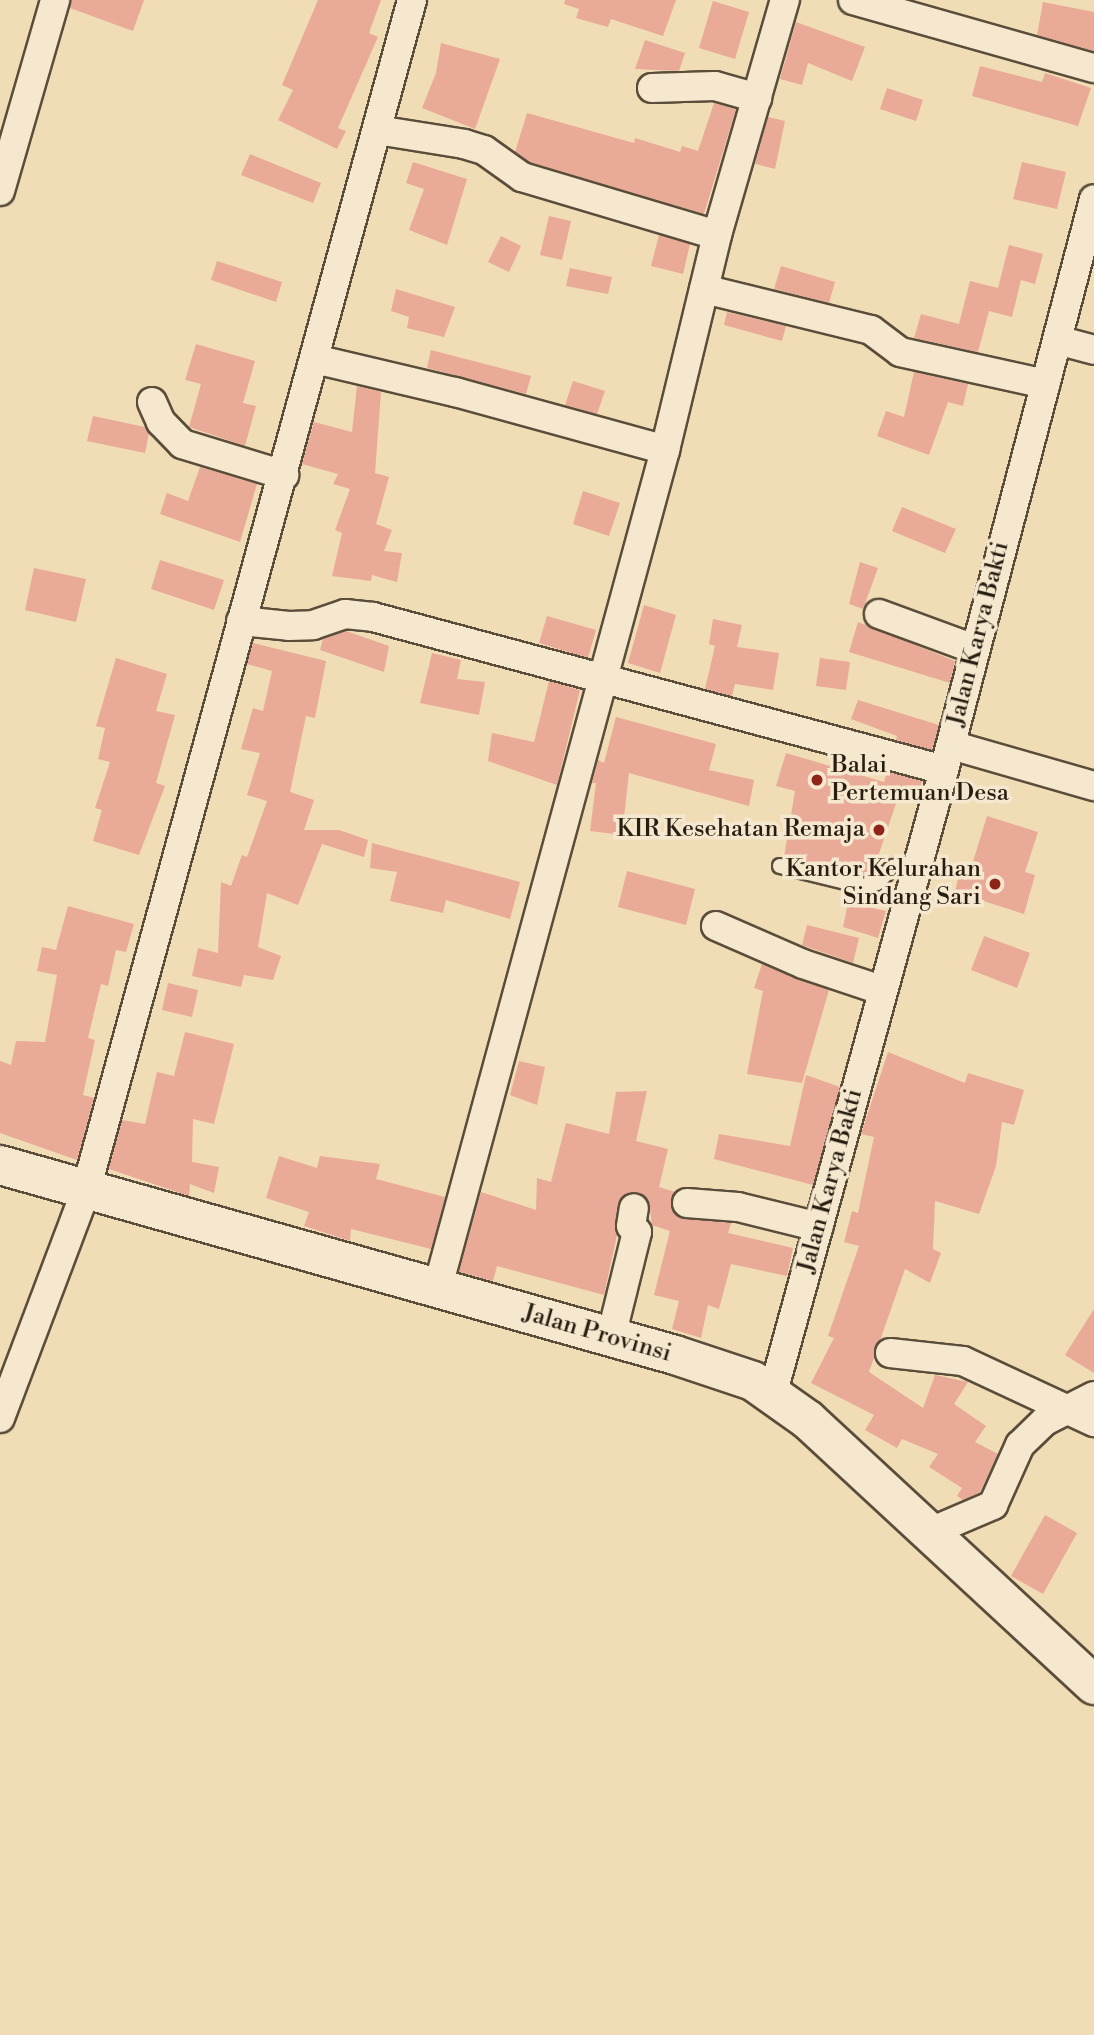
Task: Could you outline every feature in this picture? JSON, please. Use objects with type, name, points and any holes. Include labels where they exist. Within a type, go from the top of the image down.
[{"type":"main road","name":"Jalan Provinsi","points":[[0,1165],[611,1337],[733,1374],[773,1392],[930,1532],[1094,1685]]},
{"type":"street","points":[[0,1418],[86,1190],[412,0]]},
{"type":"street","points":[[437,1290],[664,450],[717,235],[785,0]]},
{"type":"street","points":[[853,0],[1094,68]]},
{"type":"street","points":[[0,191],[51,13]]},
{"type":"street","points":[[652,88],[715,86],[757,98]]},
{"type":"street","points":[[377,130],[464,144],[484,150],[522,177],[717,235]]},
{"type":"street","name":"Jalan Karya Bakti","points":[[773,1392],[881,990],[948,757],[974,649],[1094,199]]},
{"type":"street","points":[[704,289],[871,330],[900,352],[1046,384]]},
{"type":"street","points":[[1057,340],[1094,350]]},
{"type":"street","points":[[315,359],[442,388],[664,450]]},
{"type":"street","points":[[152,402],[161,422],[182,444],[284,475]]},
{"type":"street","points":[[241,621],[301,625],[345,614],[373,617],[603,678],[948,757],[1094,786]]},
{"type":"street","points":[[879,614],[974,649]]},
{"type":"street","points":[[716,926],[803,964],[881,990]]},
{"type":"street","points":[[687,1203],[738,1207],[819,1227]]},
{"type":"street","points":[[611,1337],[637,1232],[631,1226],[634,1208]]},
{"type":"street","points":[[890,1353],[963,1361],[1094,1422]]},
{"type":"street","points":[[930,1532],[993,1505],[1020,1445],[1045,1421],[1094,1396]]},
{"type":"lane","points":[[780,866],[862,886],[877,883],[892,867],[916,871]]},
{"type":"building","points":[[71,0],[144,0],[133,31],[70,8]]},
{"type":"building","points":[[318,0],[381,0],[369,33],[378,37],[338,128],[346,131],[337,149],[278,120],[293,90],[282,85]]},
{"type":"building","points":[[565,0],[676,0],[663,36],[611,19],[608,27],[576,18],[579,9],[564,4]]},
{"type":"building","points":[[713,1],[749,12],[735,59],[699,48]]},
{"type":"building","points":[[1043,2],[1094,12],[1094,51],[1037,35]]},
{"type":"building","points":[[796,22],[865,47],[852,81],[808,63],[802,85],[780,79]]},
{"type":"building","points":[[645,40],[685,53],[679,71],[635,69]]},
{"type":"building","points":[[441,43],[500,59],[475,129],[422,108],[436,73]]},
{"type":"building","points":[[980,66],[1042,82],[1045,73],[1091,88],[1078,126],[972,96]]},
{"type":"building","points":[[887,88],[923,100],[916,121],[880,109]]},
{"type":"building","points":[[714,103],[736,109],[704,214],[529,162],[515,152],[527,113],[634,143],[635,138],[680,152],[682,146],[698,151]]},
{"type":"building","points":[[768,117],[785,121],[775,169],[755,164]]},
{"type":"building","points":[[250,154],[321,183],[313,203],[241,175]]},
{"type":"building","points":[[413,162],[467,179],[447,245],[409,230],[424,189],[406,183]]},
{"type":"building","points":[[1022,162],[1066,172],[1057,209],[1013,199]]},
{"type":"building","points":[[549,216],[571,221],[562,260],[540,255]]},
{"type":"building","points":[[659,235],[690,244],[683,274],[651,266]]},
{"type":"building","points":[[501,236],[521,246],[509,272],[488,262]]},
{"type":"building","points":[[1009,245],[1043,254],[1035,284],[1021,280],[1012,317],[989,311],[978,352],[914,338],[921,314],[959,324],[970,281],[998,288]]},
{"type":"building","points":[[217,261],[282,282],[276,302],[211,280]]},
{"type":"building","points":[[781,266],[835,282],[829,303],[774,289]]},
{"type":"building","points":[[570,268],[612,277],[608,294],[566,286]]},
{"type":"building","points":[[396,289],[455,307],[444,337],[407,328],[409,317],[391,311]]},
{"type":"building","points":[[727,312],[786,326],[782,341],[724,325]]},
{"type":"building","points":[[196,344],[255,361],[243,403],[256,406],[245,446],[189,427],[201,384],[185,380]]},
{"type":"building","points":[[431,350],[531,376],[526,394],[427,368]]},
{"type":"building","points":[[914,372],[968,384],[963,406],[948,402],[929,455],[877,436],[886,411],[904,417]]},
{"type":"building","points":[[573,381],[605,391],[597,414],[565,405]]},
{"type":"building","points":[[357,386],[381,392],[375,473],[389,477],[376,524],[392,530],[384,551],[402,553],[397,582],[372,575],[371,581],[332,576],[342,533],[335,530],[350,489],[333,484],[338,474],[302,464],[314,422],[352,432]]},
{"type":"building","points":[[93,416],[145,427],[149,433],[145,453],[87,441]]},
{"type":"building","points":[[200,467],[257,484],[240,542],[160,514],[167,493],[188,501]]},
{"type":"building","points":[[583,491],[620,503],[609,536],[573,524]]},
{"type":"building","points":[[902,507],[956,529],[945,553],[892,531]]},
{"type":"building","points":[[160,560],[224,580],[214,610],[151,589]]},
{"type":"building","points":[[860,562],[878,568],[863,609],[849,604]]},
{"type":"building","points":[[34,568],[86,579],[76,622],[25,610]]},
{"type":"building","points":[[644,605],[676,615],[660,673],[628,663]]},
{"type":"building","points":[[547,616],[596,630],[588,658],[539,643]]},
{"type":"building","points":[[713,619],[742,625],[737,647],[779,653],[773,690],[735,684],[732,696],[705,689],[715,646],[709,644]]},
{"type":"building","points":[[858,622],[955,661],[950,683],[849,652]]},
{"type":"building","points":[[346,631],[389,646],[384,672],[320,650],[323,639]]},
{"type":"building","points":[[253,643],[326,661],[315,718],[306,716],[290,792],[314,800],[304,830],[339,830],[368,840],[364,857],[322,844],[298,905],[267,893],[258,947],[281,956],[273,980],[244,975],[241,987],[192,976],[198,948],[218,953],[221,882],[231,886],[242,855],[247,857],[267,801],[247,795],[260,753],[241,749],[253,708],[263,711],[272,671],[247,664]]},
{"type":"building","points":[[432,653],[461,660],[457,679],[485,682],[479,715],[420,703]]},
{"type":"building","points":[[116,658],[167,674],[156,711],[175,715],[156,783],[165,786],[139,855],[93,841],[102,810],[95,808],[110,762],[98,759],[105,728],[96,726]]},
{"type":"building","points":[[820,658],[850,662],[846,690],[816,686]]},
{"type":"building","points":[[549,681],[580,690],[557,785],[488,761],[492,733],[534,742]]},
{"type":"building","points":[[858,700],[939,725],[932,750],[896,740],[897,736],[851,719]]},
{"type":"building","points":[[616,717],[716,744],[709,770],[754,780],[749,806],[629,773],[622,835],[590,831],[596,783],[592,783],[598,760],[604,763]]},
{"type":"building","points":[[786,753],[884,782],[887,772],[922,781],[918,797],[900,792],[872,874],[862,876],[784,857],[795,791],[776,786]]},
{"type":"building","points":[[987,816],[1038,832],[1025,872],[1035,875],[1024,914],[955,892],[961,866],[971,868]]},
{"type":"building","points":[[372,843],[520,882],[510,919],[446,900],[443,913],[390,901],[397,872],[370,868]]},
{"type":"building","points":[[627,871],[695,889],[686,925],[618,907]]},
{"type":"building","points":[[850,893],[871,894],[868,907],[886,911],[878,938],[843,927]]},
{"type":"building","points":[[68,906],[134,924],[126,952],[116,950],[108,986],[101,984],[88,1038],[95,1040],[83,1095],[94,1098],[77,1160],[0,1133],[0,1061],[11,1065],[16,1041],[45,1042],[57,975],[37,971],[42,947],[56,950]]},
{"type":"building","points":[[807,925],[859,938],[853,963],[802,945]]},
{"type":"building","points":[[984,936],[1030,953],[1017,988],[971,970]]},
{"type":"building","points":[[762,964],[829,990],[802,1083],[747,1074],[763,991],[754,988]]},
{"type":"building","points":[[168,983],[198,990],[192,1017],[162,1010]]},
{"type":"building","points":[[185,1032],[234,1044],[214,1124],[193,1119],[192,1162],[219,1167],[214,1193],[190,1184],[189,1196],[109,1169],[122,1120],[145,1124],[157,1072],[174,1076]]},
{"type":"building","points":[[888,1052],[965,1083],[968,1073],[1024,1090],[1014,1125],[1002,1122],[996,1166],[979,1214],[935,1201],[933,1249],[941,1253],[930,1283],[905,1269],[869,1372],[923,1408],[935,1375],[968,1382],[954,1404],[986,1426],[975,1442],[998,1454],[980,1492],[963,1500],[957,1496],[962,1488],[929,1467],[938,1454],[902,1439],[897,1448],[865,1430],[874,1415],[811,1383],[834,1338],[828,1336],[859,1246],[844,1242],[852,1211],[858,1213],[874,1137],[861,1134]]},
{"type":"building","points":[[519,1061],[545,1067],[537,1105],[510,1095]]},
{"type":"building","points":[[806,1075],[840,1087],[813,1185],[714,1159],[719,1134],[790,1146]]},
{"type":"building","points":[[647,1091],[636,1141],[668,1149],[659,1187],[675,1192],[672,1211],[685,1219],[731,1223],[728,1233],[793,1248],[787,1276],[731,1264],[719,1309],[708,1305],[701,1338],[672,1329],[679,1301],[654,1295],[670,1231],[652,1225],[649,1202],[636,1192],[622,1197],[618,1205],[617,1235],[604,1295],[497,1266],[493,1281],[459,1272],[481,1192],[536,1210],[537,1178],[551,1182],[566,1123],[609,1134],[616,1092]]},
{"type":"building","points":[[279,1156],[317,1168],[320,1156],[380,1164],[376,1179],[445,1197],[431,1249],[351,1229],[350,1241],[304,1226],[309,1212],[266,1198]]},
{"type":"building","points":[[1094,1309],[1094,1373],[1065,1355]]},
{"type":"building","points":[[1045,1515],[1077,1533],[1043,1594],[1011,1576]]},
{"type":"place","name":"Balai Pertemuan Desa","points":[[817,780]]},
{"type":"place","name":"KIR Kesehatan Remaja","points":[[879,830]]},
{"type":"place","name":"Kantor Kelurahan Sindang Sari","points":[[995,884]]}]
